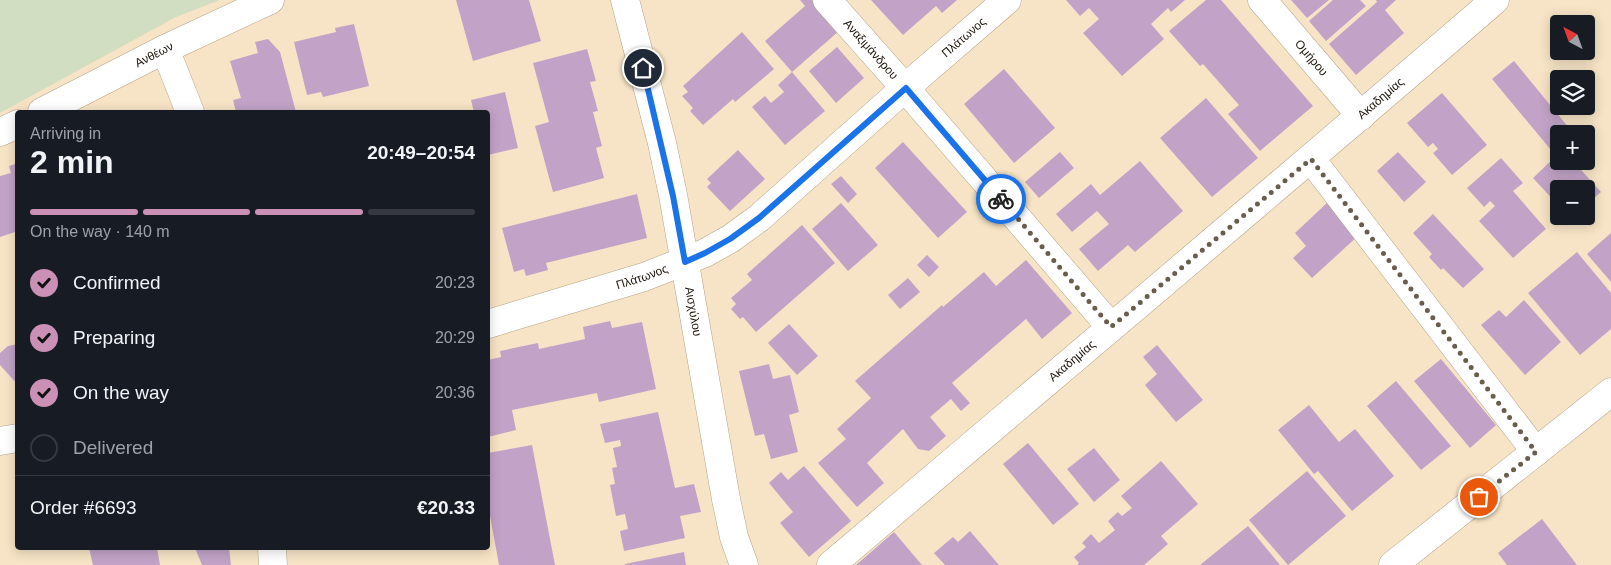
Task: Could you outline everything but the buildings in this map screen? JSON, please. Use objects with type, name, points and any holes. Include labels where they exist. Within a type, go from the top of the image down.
[{"type":"street","name":"Ανθέων","points":[[46,110],[165,49],[270,0]]},
{"type":"street","name":"Αισχύλου","points":[[625,0],[664,152],[732,530],[744,565]]},
{"type":"street","name":"Αναξιμάνδρου","points":[[827,0],[906,88],[1111,327]]},
{"type":"street","name":"Πλάτωνος","points":[[490,323],[635,280],[685,262],[730,239],[759,218],[1007,0]]},
{"type":"street","name":"Ομήρου","points":[[1262,0],[1361,116]]},
{"type":"street","name":"Ακαδημίας","points":[[831,565],[1311,159],[1495,0]]},
{"type":"street","points":[[165,49],[189,110]]},
{"type":"street","points":[[0,132],[15,125]]},
{"type":"street","points":[[1311,159],[1536,452]]},
{"type":"street","points":[[1394,565],[1611,392]]},
{"type":"street","points":[[0,441],[15,438]]},
{"type":"street","points":[[272,550],[273,565]]},
{"type":"green space","points":[[0,0],[220,0],[176,17],[0,113]]},
{"type":"way so far","points":[[1001,199],[1111,327],[1311,159],[1536,452],[1479,497]]},
{"type":"route","points":[[643,68],[662,143],[685,262],[730,239],[759,218],[906,88],[1001,199]]}]
